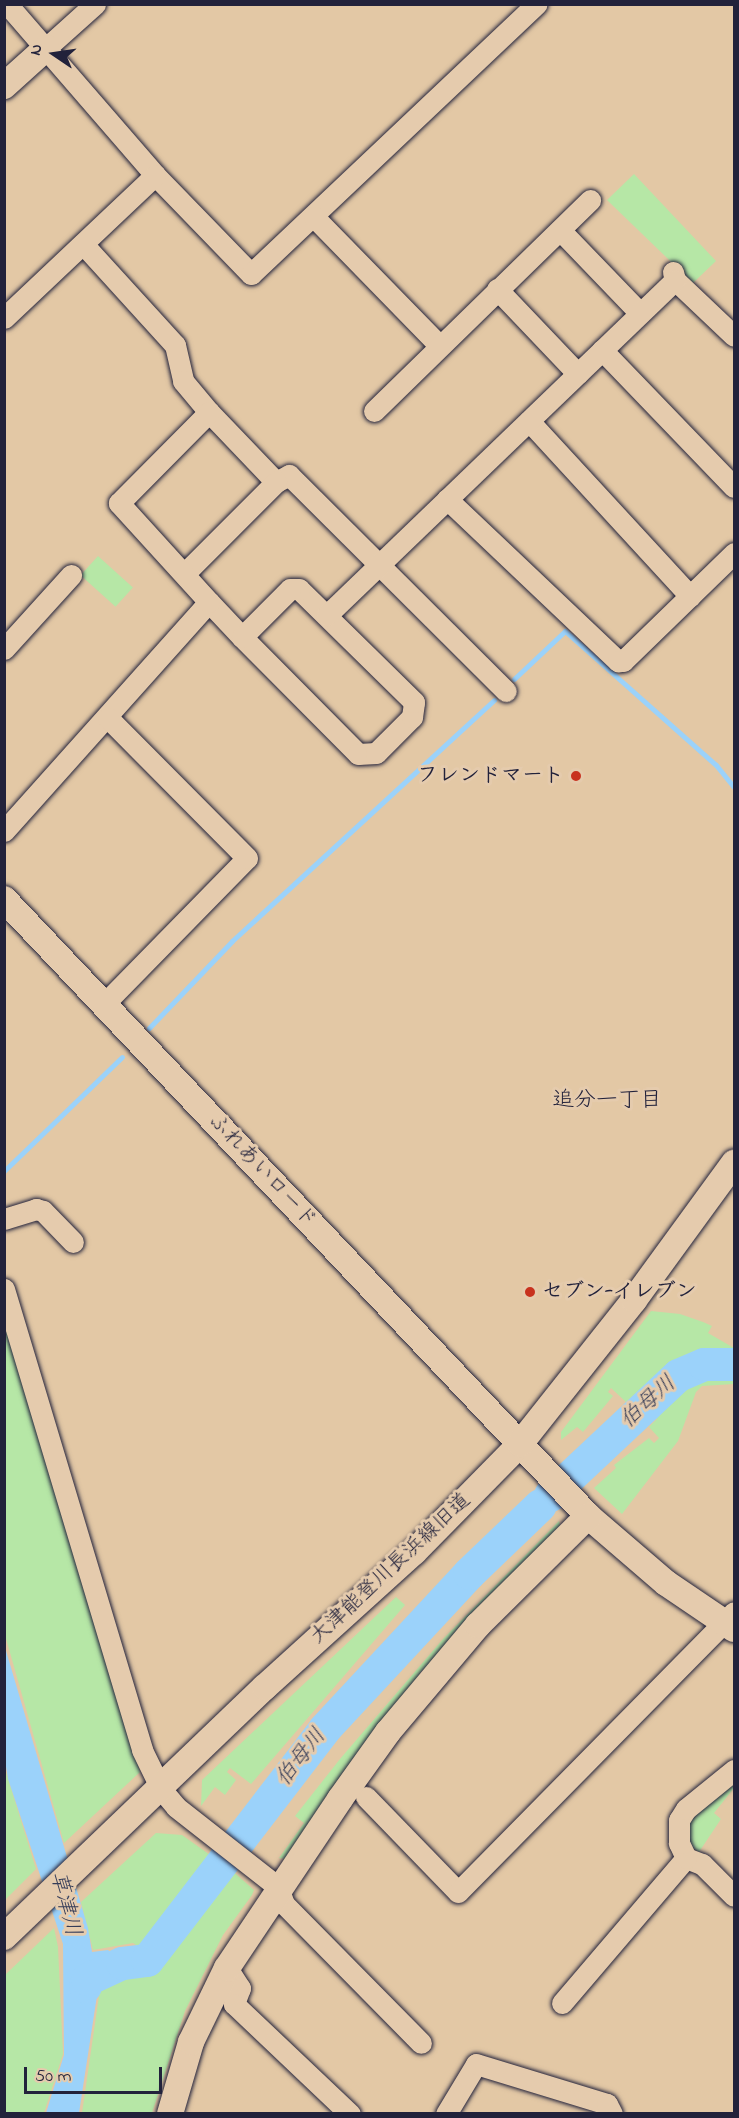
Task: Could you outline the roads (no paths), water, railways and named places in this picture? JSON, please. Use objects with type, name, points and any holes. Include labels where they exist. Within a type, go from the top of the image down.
[{"type":"street","points":[[7,4],[155,175],[250,274],[314,217],[537,4]]},
{"type":"street","points":[[4,86],[95,4]]},
{"type":"street","points":[[4,318],[155,175]]},
{"type":"street","points":[[374,411],[590,200]]},
{"type":"street","points":[[314,217],[439,345]]},
{"type":"street","points":[[560,230],[640,313]]},
{"type":"street","points":[[83,244],[175,345],[183,381],[209,412],[276,482]]},
{"type":"street","points":[[327,615],[578,374],[674,276],[735,336]]},
{"type":"street","points":[[497,290],[578,374]]},
{"type":"street","points":[[602,350],[735,487]]},
{"type":"street","points":[[209,412],[119,503],[242,637],[358,754],[376,753],[412,717],[414,702],[299,589],[290,589],[242,637]]},
{"type":"street","points":[[529,421],[690,596]]},
{"type":"street","points":[[185,573],[276,482],[289,475],[380,563],[506,691]]},
{"type":"street","points":[[447,499],[618,661],[623,661],[735,553]]},
{"type":"street","points":[[4,649],[71,575]]},
{"type":"street","points":[[4,831],[108,718],[209,602]]},
{"type":"street","points":[[104,1004],[247,858],[108,718]]},
{"type":"street","name":"ふれあいロード","points":[[4,899],[584,1511],[666,1583],[731,1621]]},
{"type":"street","name":"大津能登川長浜線旧道","points":[[4,1937],[161,1789],[264,1687],[414,1552],[520,1444],[634,1300],[735,1163]]},
{"type":"street","points":[[4,1219],[36,1209],[43,1211],[73,1242]]},
{"type":"street","points":[[4,1289],[142,1750],[161,1789],[192,1820],[269,1880],[284,1904],[421,2043]]},
{"type":"street","points":[[170,2114],[191,2042],[269,1880],[422,1690],[478,1625],[584,1511]]},
{"type":"street","points":[[366,1797],[458,1892],[731,1621]]},
{"type":"street","points":[[735,1770],[679,1820],[679,1843],[686,1858],[702,1864],[735,1896]]},
{"type":"street","points":[[562,2003],[686,1858]]},
{"type":"street","points":[[227,1968],[240,1988],[234,2004],[350,2114]]},
{"type":"street","points":[[446,2114],[476,2064],[606,2103],[612,2114]]},
{"type":"water","name":"草津川","points":[[4,1644],[88,1928],[92,1952],[108,1950],[122,1963],[98,1989],[79,2113],[46,2113],[64,2055],[63,1944],[8,1779],[4,1754]]},
{"type":"waterway","points":[[514,679],[565,631],[716,765],[734,787]]},
{"type":"waterway","points":[[149,1028],[232,941],[494,700]]},
{"type":"waterway","points":[[4,1171],[122,1057]]},
{"type":"waterway","name":"伯母川","points":[[550,1495],[678,1375],[704,1364],[734,1364]]},
{"type":"waterway","name":"伯母川","points":[[85,1986],[87,1979],[122,1963],[147,1960],[324,1729],[469,1573],[540,1505]]},
{"type":"place","name":"フレンドマート","points":[[576,776]]},
{"type":"place","name":"セブン-イレブン","points":[[530,1292]]},
{"type":"district","name":"追分一丁目","points":[[607,1102]]}]
